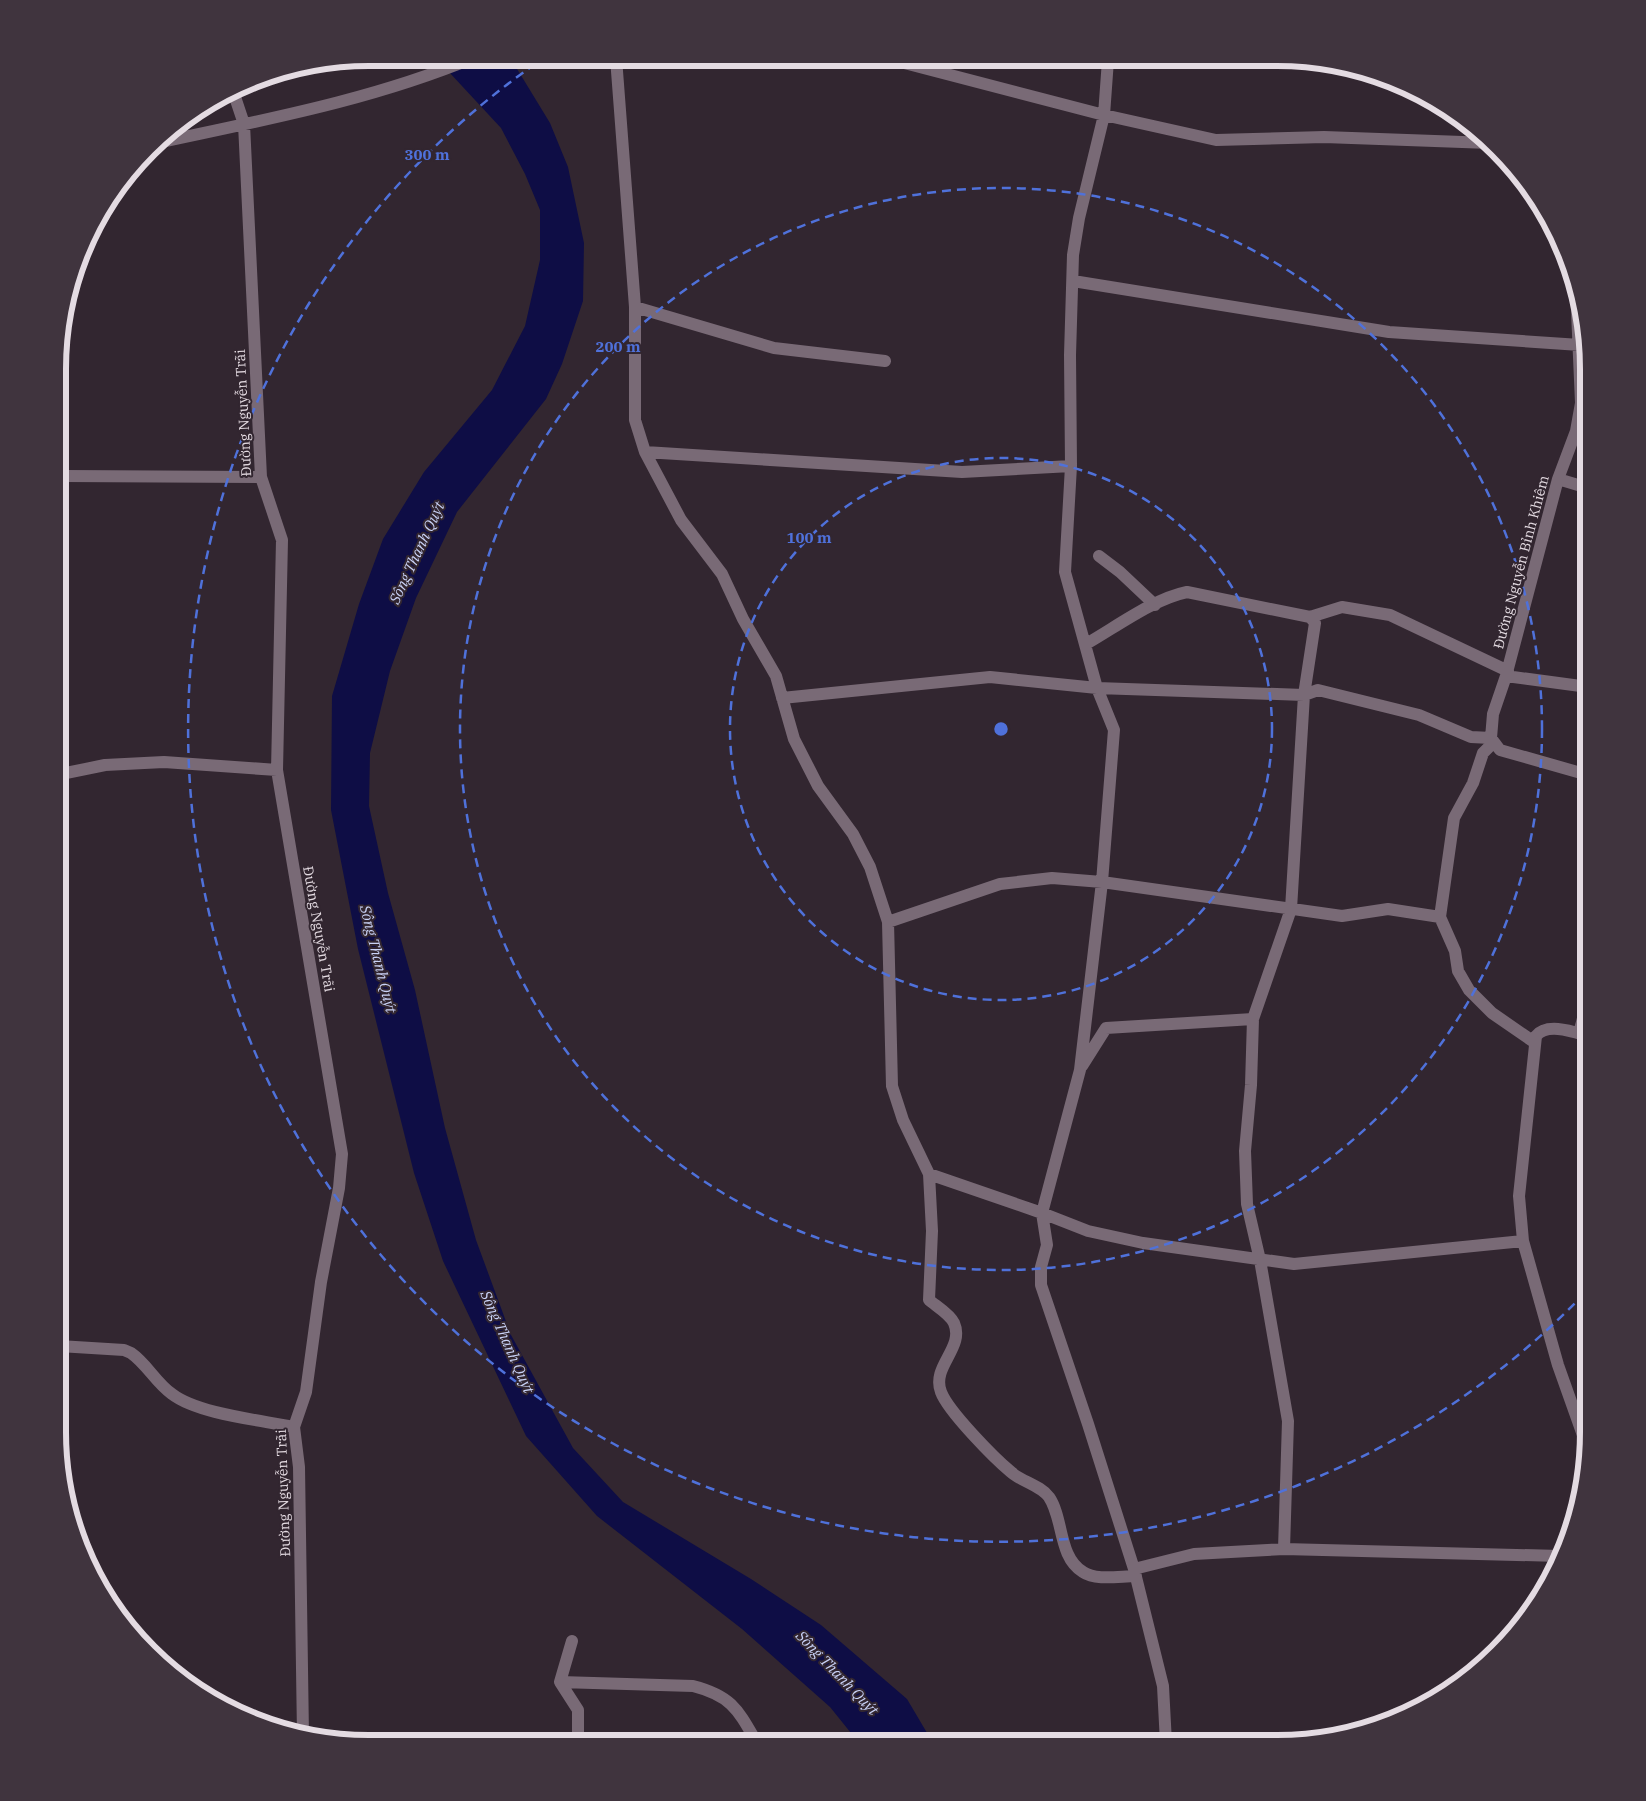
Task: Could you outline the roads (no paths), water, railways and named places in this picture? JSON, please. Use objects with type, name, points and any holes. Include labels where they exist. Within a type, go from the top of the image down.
[{"type":"street","points":[[170,140],[372,93],[428,76],[453,66]]},
{"type":"street","points":[[617,66],[634,307],[635,420],[645,452],[681,520],[722,574],[743,619],[776,676],[794,739],[818,786],[854,834],[870,867],[888,922],[892,1086],[904,1120],[929,1174],[932,1232],[929,1300],[954,1322],[956,1332],[955,1342],[941,1368],[941,1392],[959,1418],[1011,1473],[1048,1497],[1073,1563],[1082,1572],[1091,1576],[1135,1573],[1194,1554],[1284,1549],[1554,1556]]},
{"type":"street","points":[[916,66],[1104,115],[1216,140],[1324,137],[1479,143]]},
{"type":"street","points":[[1108,66],[1104,115],[1079,218],[1073,255],[1070,355],[1071,466],[1065,572],[1097,688],[1114,730],[1102,882],[1080,1070],[1042,1213],[1047,1245],[1041,1267],[1041,1285],[1088,1424],[1135,1573],[1162,1686],[1165,1735]]},
{"type":"street","name":"Đường Nguyễn Trãi","points":[[235,97],[244,124],[261,477],[282,540],[277,770],[342,1154],[339,1188],[321,1282],[306,1392],[294,1427],[299,1467],[303,1727]]},
{"type":"street","points":[[1073,281],[1389,332],[1578,344]]},
{"type":"street","points":[[634,307],[774,348],[885,361]]},
{"type":"street","name":"Đường Nguyễn Bỉnh Khiêm","points":[[1492,741],[1493,714],[1507,674],[1558,479],[1576,431],[1580,409]]},
{"type":"street","points":[[645,452],[962,472],[1071,466]]},
{"type":"street","points":[[66,476],[261,477]]},
{"type":"street","points":[[1558,479],[1580,486]]},
{"type":"street","points":[[1099,556],[1120,572],[1155,605]]},
{"type":"street","points":[[1086,644],[1155,605],[1187,592],[1310,617],[1342,607],[1390,615],[1507,674],[1580,686]]},
{"type":"street","points":[[1284,1549],[1288,1421],[1260,1260],[1247,1204],[1245,1151],[1251,1085],[1253,1019],[1290,909],[1304,695],[1315,626],[1310,617]]},
{"type":"street","points":[[782,698],[990,677],[1097,688],[1304,695],[1318,690],[1331,691],[1419,715],[1471,737],[1492,741],[1500,750],[1580,773]]},
{"type":"street","points":[[1492,741],[1482,753],[1473,783],[1454,818],[1440,917],[1455,951],[1458,971],[1468,990],[1492,1012],[1534,1042]]},
{"type":"street","points":[[66,773],[105,765],[164,762],[277,770]]},
{"type":"street","points":[[888,922],[1000,884],[1052,878],[1102,882],[1342,916],[1388,909],[1440,917]]},
{"type":"street","points":[[1080,1070],[1106,1028],[1253,1019]]},
{"type":"street","points":[[1580,1035],[1544,1030],[1539,1032],[1534,1042],[1518,1196],[1523,1241],[1558,1365],[1580,1429]]},
{"type":"street","points":[[929,1174],[1088,1231],[1134,1241],[1294,1264],[1523,1241]]},
{"type":"street","points":[[66,1346],[131,1352],[169,1392],[180,1400],[205,1408],[294,1427]]},
{"type":"street","points":[[572,1641],[560,1682],[578,1710],[578,1735]]},
{"type":"street","points":[[560,1682],[693,1686],[712,1691],[727,1699],[738,1709],[753,1735]]},
{"type":"water","name":"Sông Thanh Quýt","points":[[443,66],[515,66],[550,123],[568,167],[584,243],[583,301],[562,364],[546,399],[457,512],[416,598],[390,671],[370,753],[369,806],[388,893],[415,990],[445,1128],[476,1240],[511,1335],[573,1448],[623,1502],[751,1579],[821,1625],[907,1699],[928,1735],[853,1735],[830,1707],[742,1629],[597,1516],[526,1436],[443,1261],[414,1173],[358,949],[331,810],[332,696],[359,604],[383,539],[424,472],[492,390],[525,326],[540,260],[540,210],[525,174],[501,128]]}]
